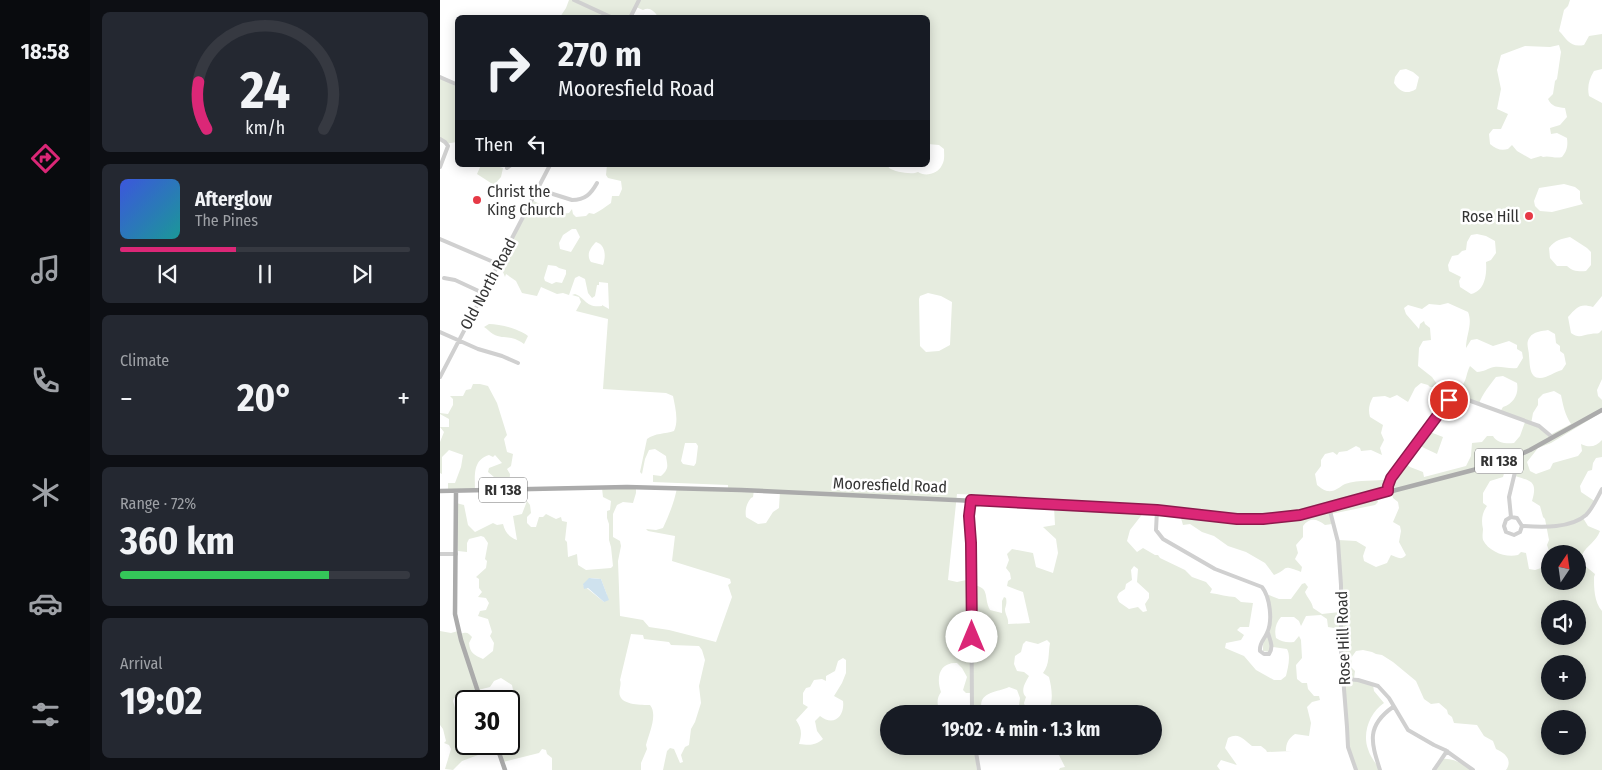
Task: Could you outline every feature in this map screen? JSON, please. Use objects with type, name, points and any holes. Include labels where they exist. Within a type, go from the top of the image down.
[{"type":"main road","name":"Mooresfield Road","points":[[456,491],[687,488],[1157,510],[1237,519],[1263,519],[1300,515],[1477,469],[1512,458],[1602,410]]},
{"type":"main road","name":"RI 138","points":[[440,491],[456,491]]},
{"type":"main road","points":[[456,491],[455,614],[457,628],[477,690]]},
{"type":"main road","points":[[500,755],[505,770]]},
{"type":"street","points":[[574,0],[606,15]]},
{"type":"street","points":[[632,15],[639,0]]},
{"type":"street","points":[[440,77],[455,84]]},
{"type":"street","points":[[440,139],[448,146],[440,167]]},
{"type":"street","name":"Old North Road","points":[[440,377],[549,167]]},
{"type":"street","points":[[537,189],[572,200],[578,200],[588,195],[596,182]]},
{"type":"street","points":[[440,239],[498,264]]},
{"type":"street","points":[[444,278],[454,280],[483,293]]},
{"type":"street","points":[[440,332],[458,341],[518,363]]},
{"type":"street","points":[[1388,491],[1391,478],[1430,424],[1452,398],[1457,396],[1539,426],[1552,437]]},
{"type":"street","points":[[1511,517],[1509,498],[1515,472],[1512,458]]},
{"type":"street","points":[[1522,526],[1550,526],[1576,522],[1585,516],[1602,489]]},
{"type":"street","points":[[971,500],[969,516],[971,543],[972,705]]},
{"type":"street","points":[[1596,500],[1602,502]]},
{"type":"street","name":"Rose Hill Road","points":[[1329,507],[1340,558],[1340,632],[1348,747],[1356,770]]},
{"type":"street","points":[[1157,510],[1156,530],[1163,539],[1215,570],[1262,587],[1269,601],[1268,633],[1272,646],[1269,654],[1264,654],[1260,651],[1260,646],[1268,633]]},
{"type":"street","points":[[1511,517],[1504,523],[1504,529],[1508,534],[1517,534],[1522,526]]},
{"type":"street","points":[[1511,517],[1519,520],[1522,526]]},
{"type":"street","points":[[440,554],[456,554]]},
{"type":"street","points":[[1344,679],[1358,680],[1378,686],[1389,698],[1408,730],[1447,751],[1473,770]]},
{"type":"street","points":[[1380,770],[1373,744],[1374,729],[1378,721],[1393,707]]},
{"type":"street","points":[[1434,770],[1447,751]]},
{"type":"street","points":[[976,755],[979,770]]},
{"type":"shaded area","points":[[569,0],[1570,0],[1564,10],[1559,31],[1567,40],[1579,46],[1584,45],[1589,36],[1602,34],[1602,69],[1594,71],[1588,89],[1589,96],[1602,103],[1602,296],[1593,307],[1585,305],[1579,307],[1568,317],[1571,333],[1576,336],[1598,333],[1602,330],[1602,379],[1597,390],[1598,396],[1602,400],[1602,412],[1551,443],[1538,448],[1527,462],[1530,471],[1536,474],[1550,469],[1553,463],[1578,456],[1582,451],[1581,444],[1592,446],[1602,440],[1602,457],[1596,458],[1592,470],[1588,471],[1580,486],[1581,492],[1596,502],[1583,518],[1588,526],[1600,531],[1586,549],[1586,545],[1547,545],[1549,540],[1545,519],[1540,506],[1532,501],[1534,489],[1532,483],[1515,476],[1514,466],[1505,470],[1503,477],[1490,481],[1483,493],[1483,503],[1487,506],[1482,517],[1482,523],[1483,540],[1489,548],[1508,556],[1518,555],[1521,552],[1526,553],[1529,569],[1541,568],[1541,590],[1586,590],[1586,567],[1595,574],[1595,595],[1602,611],[1602,770],[1506,770],[1509,763],[1507,757],[1496,749],[1493,741],[1484,736],[1477,725],[1454,723],[1447,710],[1439,703],[1431,704],[1424,699],[1416,681],[1393,662],[1382,655],[1363,650],[1356,651],[1351,658],[1352,668],[1355,671],[1354,679],[1373,685],[1374,691],[1384,703],[1371,717],[1366,736],[1369,752],[1380,770],[1356,770],[1348,747],[1340,629],[1328,627],[1327,619],[1321,615],[1306,616],[1301,626],[1294,617],[1281,617],[1275,629],[1276,638],[1282,641],[1294,642],[1299,636],[1302,658],[1296,665],[1297,679],[1302,683],[1307,683],[1308,689],[1314,696],[1319,696],[1320,700],[1312,702],[1307,707],[1311,723],[1309,736],[1295,734],[1288,741],[1286,748],[1286,751],[1292,751],[1267,752],[1261,746],[1252,746],[1241,737],[1232,736],[1228,738],[1225,748],[1237,765],[1221,760],[1217,766],[1220,770],[1059,770],[1065,767],[1059,755],[1162,755],[1162,705],[1050,705],[1052,697],[1049,677],[1043,673],[1047,666],[1050,643],[1047,640],[1038,644],[1026,641],[1021,652],[1015,656],[1014,664],[1017,671],[1024,672],[1029,676],[1023,692],[1026,697],[1025,705],[1019,705],[1020,698],[1017,690],[1009,687],[988,694],[984,697],[981,705],[971,705],[972,693],[966,693],[963,690],[967,677],[957,663],[951,663],[946,665],[940,672],[941,692],[938,698],[938,705],[880,705],[880,755],[975,755],[977,770],[663,770],[667,751],[670,748],[674,749],[680,763],[683,762],[681,755],[685,747],[689,745],[691,729],[701,703],[699,686],[705,660],[699,646],[671,645],[669,642],[644,639],[643,635],[631,634],[619,692],[625,701],[638,705],[650,705],[652,709],[653,719],[646,745],[647,749],[641,763],[641,770],[552,770],[552,758],[547,754],[546,750],[542,749],[539,753],[503,762],[501,755],[520,755],[520,690],[513,690],[512,685],[501,678],[494,681],[490,687],[478,690],[455,690],[453,701],[455,708],[455,755],[478,755],[462,761],[453,770],[445,769],[451,749],[449,745],[444,743],[446,741],[440,725],[440,631],[451,633],[458,631],[459,634],[468,633],[472,637],[469,643],[471,651],[483,659],[493,651],[494,643],[490,636],[492,632],[488,619],[478,616],[480,611],[486,610],[489,603],[486,598],[478,597],[482,592],[479,588],[479,579],[476,577],[486,568],[487,561],[485,559],[488,543],[481,536],[469,539],[467,552],[458,551],[456,503],[464,505],[468,525],[475,532],[493,523],[497,525],[503,524],[508,534],[517,540],[513,516],[522,514],[527,501],[530,505],[531,513],[527,517],[527,523],[531,527],[536,527],[539,517],[543,517],[546,514],[556,519],[561,517],[562,521],[567,522],[565,540],[567,542],[568,557],[577,554],[578,565],[586,570],[611,568],[613,566],[607,511],[610,510],[611,501],[603,497],[602,488],[636,487],[633,503],[623,502],[617,505],[613,514],[613,537],[620,541],[621,546],[618,561],[620,616],[643,620],[649,627],[716,642],[732,597],[728,585],[731,583],[730,579],[672,561],[675,536],[646,529],[656,530],[663,528],[677,488],[728,488],[728,485],[653,482],[653,475],[661,476],[666,471],[667,466],[666,456],[655,449],[649,450],[642,474],[640,472],[647,439],[674,431],[676,409],[673,396],[666,393],[603,389],[608,319],[576,311],[581,302],[579,297],[572,295],[579,296],[592,306],[602,305],[609,309],[608,283],[599,282],[595,296],[592,298],[588,293],[585,279],[579,276],[575,278],[569,295],[557,294],[541,287],[537,296],[522,293],[516,281],[506,274],[505,277],[503,272],[496,268],[532,200],[559,213],[569,213],[572,209],[576,217],[586,216],[589,213],[594,214],[611,203],[612,196],[619,196],[622,189],[621,181],[608,178],[606,175],[607,167],[889,167],[899,172],[928,174],[938,171],[944,159],[944,149],[939,145],[930,144],[930,15],[656,15],[650,9],[643,10],[636,7],[631,15],[561,15]],"holes":[[[1559,45],[1561,52],[1557,79],[1553,94],[1548,99],[1553,105],[1565,108],[1567,117],[1560,125],[1550,128],[1551,134],[1557,133],[1567,138],[1567,148],[1562,157],[1541,156],[1531,159],[1517,151],[1512,145],[1508,149],[1503,150],[1490,144],[1489,134],[1493,129],[1501,129],[1508,114],[1497,109],[1501,89],[1497,70],[1501,55],[1525,46],[1550,47]],[[1406,69],[1419,77],[1416,89],[1410,92],[1399,89],[1394,83],[1395,77],[1400,70]],[[1564,184],[1575,187],[1580,191],[1580,199],[1583,204],[1552,212],[1540,211],[1535,206],[1534,201],[1539,188]],[[572,229],[576,229],[580,237],[571,252],[560,249],[559,243],[563,235]],[[1471,235],[1486,236],[1495,241],[1496,253],[1491,260],[1486,262],[1486,272],[1482,286],[1471,294],[1460,287],[1459,281],[1461,277],[1449,271],[1448,265],[1452,256],[1466,250],[1467,242]],[[1570,237],[1591,252],[1591,265],[1586,271],[1576,271],[1567,266],[1557,266],[1550,258],[1549,248],[1561,239]],[[596,242],[602,246],[605,255],[603,265],[591,262],[589,257],[590,249]],[[548,265],[566,270],[562,283],[556,282],[552,284],[545,281],[544,278]],[[928,293],[941,296],[952,302],[950,345],[939,351],[926,352],[920,346],[920,296]],[[1448,303],[1468,312],[1470,325],[1466,348],[1471,340],[1477,339],[1493,346],[1509,341],[1517,345],[1517,349],[1522,352],[1523,358],[1517,368],[1494,367],[1477,372],[1470,366],[1462,386],[1464,391],[1462,399],[1479,404],[1484,393],[1496,377],[1503,376],[1517,383],[1515,398],[1503,407],[1500,412],[1525,422],[1520,436],[1514,443],[1502,442],[1493,436],[1487,436],[1482,442],[1472,443],[1471,456],[1466,466],[1424,477],[1423,472],[1410,467],[1404,462],[1398,467],[1393,465],[1390,479],[1356,482],[1345,484],[1333,491],[1324,490],[1317,485],[1315,474],[1321,466],[1321,460],[1325,454],[1333,452],[1337,455],[1339,452],[1347,451],[1356,446],[1361,451],[1371,450],[1382,455],[1380,448],[1384,440],[1381,433],[1383,425],[1370,417],[1369,414],[1369,407],[1373,397],[1385,396],[1390,398],[1397,395],[1408,402],[1415,388],[1421,383],[1430,387],[1434,387],[1437,384],[1432,377],[1418,366],[1419,348],[1423,341],[1431,340],[1430,328],[1424,321],[1420,324],[1419,329],[1406,314],[1404,308],[1408,305],[1422,309],[1429,304],[1440,305]],[[1548,330],[1555,334],[1556,343],[1564,354],[1566,364],[1562,370],[1546,377],[1536,377],[1531,370],[1527,344],[1529,339],[1533,334]],[[1554,391],[1561,395],[1563,406],[1571,424],[1548,436],[1540,428],[1531,424],[1533,413],[1538,405],[1538,399],[1543,394]],[[685,443],[696,443],[698,446],[694,466],[683,464],[681,461]],[[754,490],[780,491],[779,508],[773,512],[766,523],[758,524],[746,517],[748,503],[753,497]],[[1391,490],[1393,498],[1398,502],[1399,508],[1393,522],[1400,526],[1399,542],[1406,555],[1401,558],[1391,555],[1387,563],[1376,567],[1364,561],[1363,556],[1366,547],[1356,541],[1338,540],[1340,612],[1322,614],[1313,608],[1305,592],[1308,587],[1305,583],[1302,584],[1291,599],[1279,599],[1269,595],[1266,598],[1270,619],[1263,651],[1270,652],[1273,647],[1287,649],[1288,669],[1286,676],[1281,680],[1274,680],[1256,670],[1244,656],[1225,648],[1226,643],[1241,640],[1244,635],[1237,630],[1240,627],[1249,627],[1253,603],[1241,602],[1235,597],[1210,593],[1212,589],[1206,582],[1192,577],[1185,570],[1143,548],[1137,552],[1127,541],[1130,530],[1144,512],[1180,515],[1183,525],[1190,524],[1202,532],[1214,536],[1228,546],[1246,552],[1265,563],[1274,575],[1286,568],[1301,572],[1302,567],[1295,559],[1298,553],[1296,545],[1303,537],[1303,526],[1311,520],[1319,521],[1325,525],[1332,524],[1331,514],[1375,505],[1378,502],[1376,495]],[[957,494],[1043,498],[1042,506],[1054,507],[1055,525],[1043,527],[1056,539],[1058,553],[1053,573],[1036,567],[1033,553],[1012,549],[1007,554],[1009,560],[1006,568],[1010,573],[1011,579],[1008,581],[1007,586],[1023,592],[1030,623],[1008,624],[1005,609],[1006,598],[1004,597],[1002,601],[1002,613],[990,610],[986,593],[982,588],[972,585],[971,579],[957,582],[948,580]],[[1134,566],[1138,569],[1137,582],[1149,593],[1149,598],[1145,604],[1147,611],[1143,612],[1138,607],[1129,609],[1119,602],[1117,597],[1119,593],[1132,580],[1131,570]],[[591,578],[601,579],[607,595],[604,602],[583,585]],[[843,658],[846,660],[846,673],[834,696],[843,701],[842,711],[838,718],[834,720],[825,719],[820,716],[815,721],[817,731],[823,739],[817,743],[799,744],[801,732],[796,720],[808,707],[803,704],[803,693],[814,680],[822,679],[826,681],[826,676],[835,671],[838,661]]]},
{"type":"shaded area","points":[[440,78],[455,86],[455,142],[444,144],[440,141]]},
{"type":"shaded area","points":[[480,167],[503,168],[501,177],[494,185],[477,174]]},
{"type":"shaded area","points":[[489,324],[509,327],[528,336],[524,344],[515,339],[497,336],[484,327]]},
{"type":"shaded area","points":[[473,384],[488,386],[497,403],[507,435],[504,439],[507,452],[513,454],[511,466],[507,469],[510,474],[509,489],[495,490],[494,477],[488,472],[489,468],[502,463],[495,455],[493,457],[489,455],[484,457],[477,465],[475,490],[448,490],[448,483],[455,483],[463,455],[449,450],[442,457],[442,474],[440,473],[440,442],[444,432],[440,427],[449,427],[449,419],[440,413],[448,414],[453,405],[453,399],[450,396],[463,396],[466,390],[471,389]]},
{"type":"shaded area","points":[[1430,432],[1443,437],[1437,454],[1420,446]]},
{"type":"shaded area","points":[[1441,759],[1454,760],[1474,770],[1434,770]]},
{"type":"water","points":[[589,578],[601,579],[609,600],[604,602],[588,588],[584,589],[583,584]]},
{"type":"place","name":"Christ the King Church","points":[[477,200]]},
{"type":"place","name":"Rose Hill","points":[[1529,216]]},
{"type":"route","points":[[972,637],[969,516],[971,500],[1157,510],[1237,519],[1282,518],[1300,515],[1388,491],[1388,482],[1449,400]]}]
